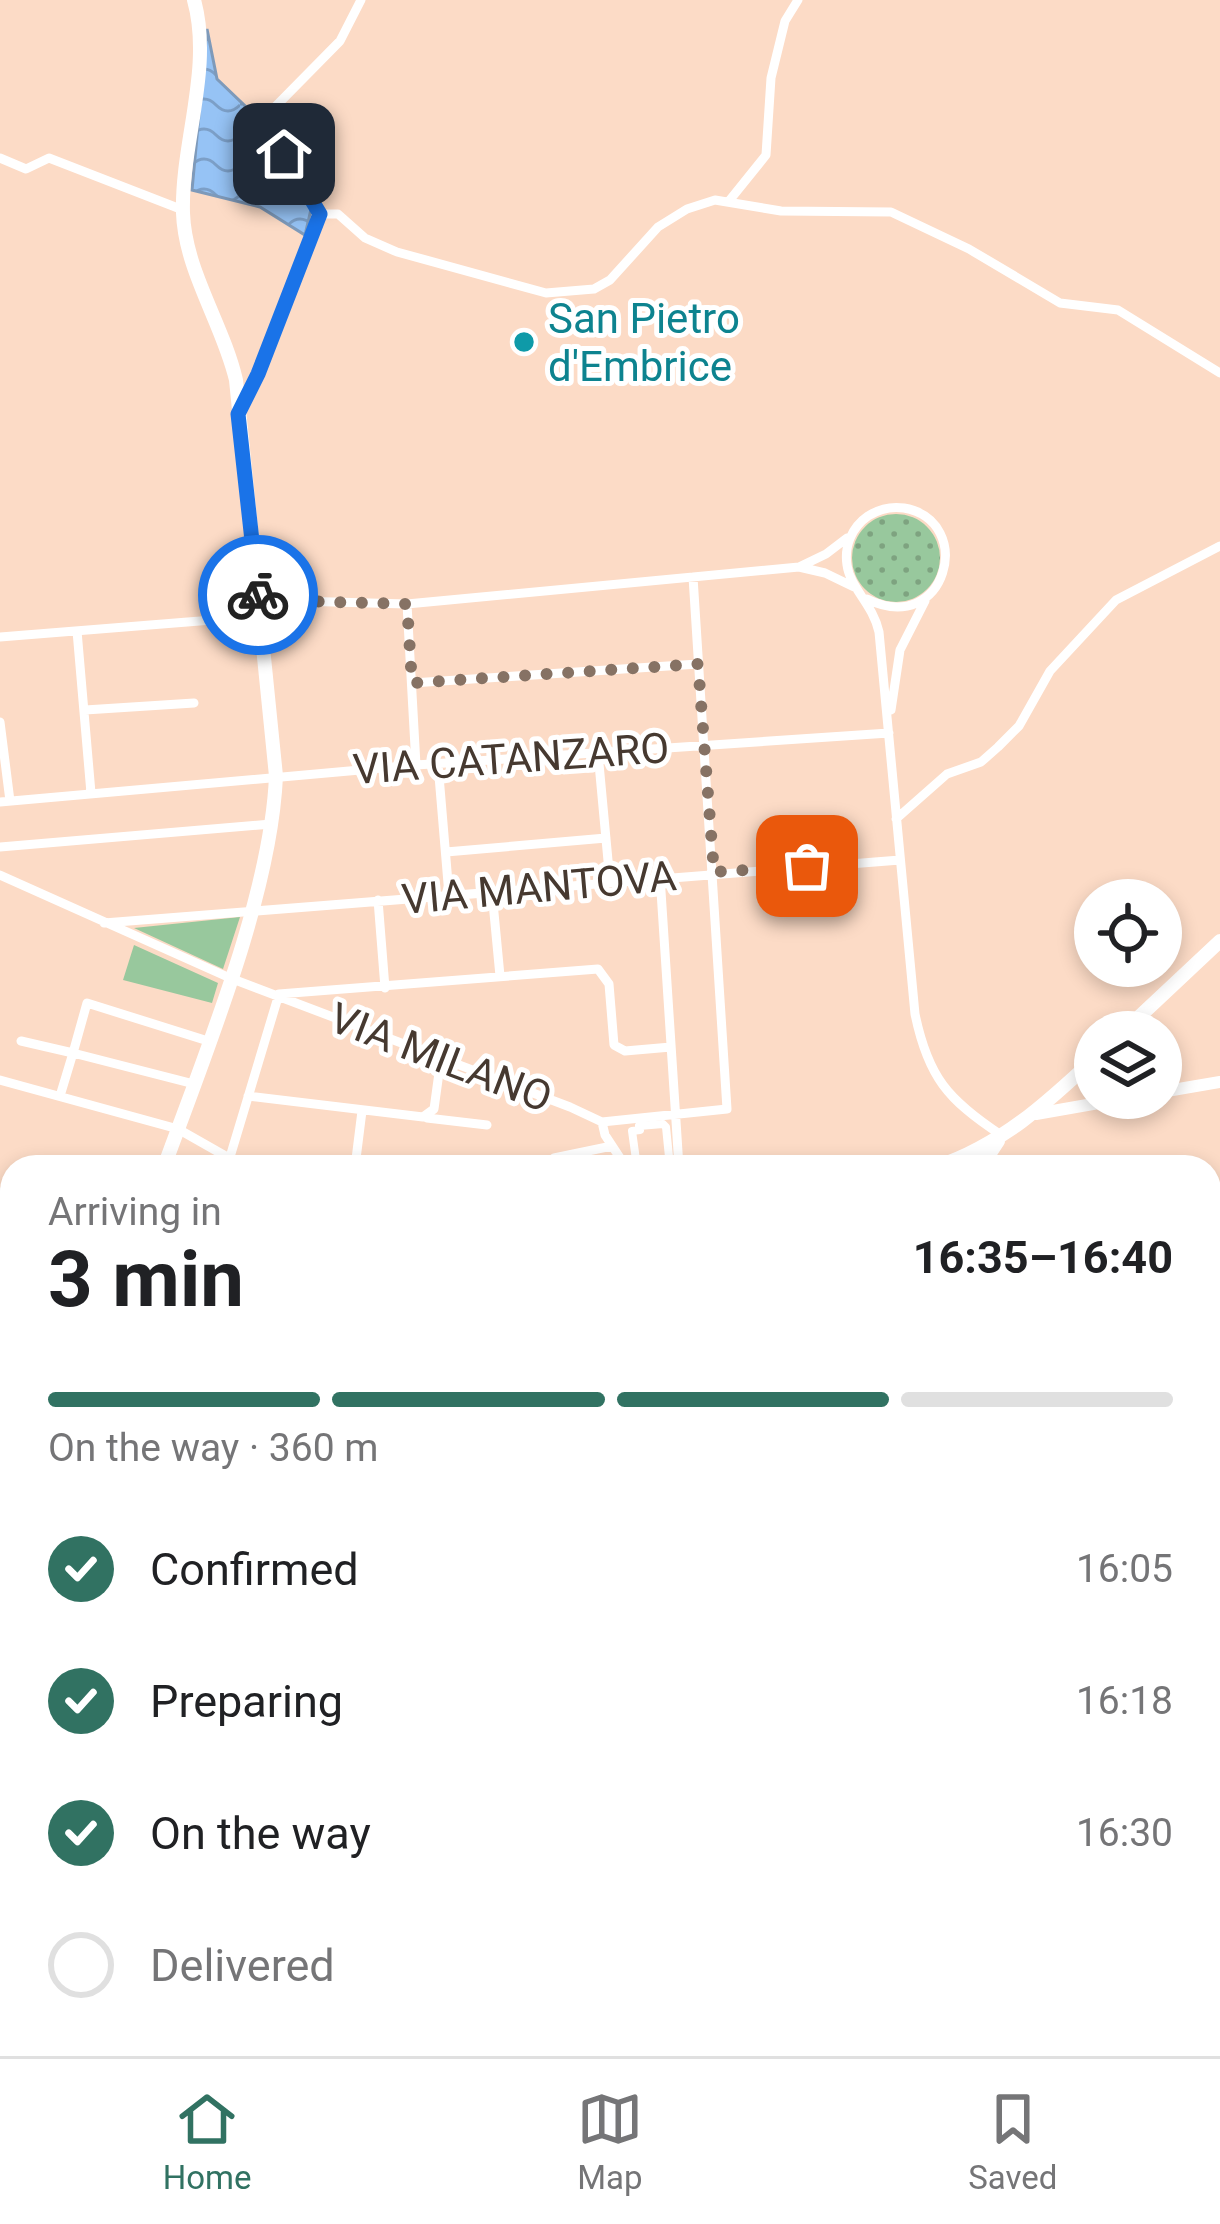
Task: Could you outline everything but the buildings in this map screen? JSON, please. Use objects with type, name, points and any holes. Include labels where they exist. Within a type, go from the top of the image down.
[{"type":"main road","points":[[168,1155],[251,910],[271,824],[276,776],[230,355],[187,246],[183,210],[201,35],[194,0]]},
{"type":"main road","points":[[1145,1011],[1220,941]]},
{"type":"main road","points":[[970,1155],[1036,1114],[1074,1078]]},
{"type":"main road","points":[[989,1155],[1001,1135]]},
{"type":"street","points":[[320,214],[267,126],[274,108],[340,41],[361,0]]},
{"type":"street","points":[[733,202],[766,155],[771,78],[785,21],[798,0]]},
{"type":"street","points":[[0,158],[26,169],[49,158],[183,210]]},
{"type":"street","points":[[320,214],[338,214],[365,238],[397,252],[546,293],[594,289],[610,280],[658,227],[687,208],[715,200],[781,211],[892,212],[969,249],[1060,303],[1118,310],[1220,373]]},
{"type":"street","points":[[238,414],[277,329],[320,214]]},
{"type":"street","points":[[800,567],[826,554],[876,511],[910,509],[937,529],[946,555],[940,583],[928,596],[900,650],[890,733]]},
{"type":"street","points":[[851,534],[846,561],[879,632],[915,1014],[924,1057],[946,1090],[1001,1135]]},
{"type":"street","points":[[896,819],[946,774],[980,762],[998,747],[1029,710],[1050,671],[1059,667],[1116,600],[1220,547]]},
{"type":"street","points":[[0,637],[260,608],[407,604],[800,567],[825,572],[856,587]]},
{"type":"street","points":[[602,1122],[727,1109],[693,577]]},
{"type":"street","points":[[867,599],[898,608],[928,596]]},
{"type":"street","points":[[407,604],[416,765]]},
{"type":"street","points":[[77,631],[92,793]]},
{"type":"street","points":[[412,683],[698,664]]},
{"type":"street","points":[[85,710],[194,703]]},
{"type":"street","points":[[0,722],[5,801]]},
{"type":"street","name":"VIA CATANZARO","points":[[5,801],[416,765],[890,733]]},
{"type":"street","points":[[598,753],[610,881]]},
{"type":"street","points":[[438,764],[449,895]]},
{"type":"street","points":[[0,847],[271,824]]},
{"type":"street","points":[[446,852],[606,838]]},
{"type":"street","name":"VIA MANTOVA","points":[[104,922],[899,860]]},
{"type":"street","name":"VIA MILANO","points":[[0,874],[230,978],[512,1083],[602,1122],[619,1155]]},
{"type":"street","points":[[660,877],[678,1155]]},
{"type":"street","points":[[492,892],[500,976]]},
{"type":"street","points":[[378,900],[386,988]]},
{"type":"street","points":[[230,1155],[279,994],[598,969],[609,984],[614,1045],[625,1051],[670,1047]]},
{"type":"street","points":[[60,1096],[87,1003],[208,1041]]},
{"type":"street","points":[[20,1041],[194,1084]]},
{"type":"street","points":[[423,1117],[434,1108],[441,1058]]},
{"type":"street","points":[[0,1080],[178,1129],[216,1155]]},
{"type":"street","points":[[1182,1088],[1220,1082]]},
{"type":"street","points":[[248,1096],[487,1125]]},
{"type":"street","points":[[1036,1114],[1074,1107]]},
{"type":"street","points":[[357,1155],[362,1111]]},
{"type":"street","points":[[636,1155],[632,1131],[663,1124],[669,1155]]},
{"type":"street","points":[[565,1155],[613,1146]]},
{"type":"green space","points":[[896,514],[927,527],[940,558],[927,589],[896,602],[865,589],[852,558],[865,527]]},
{"type":"green space","points":[[240,917],[223,969],[134,928]]},
{"type":"green space","points":[[134,945],[218,983],[212,1003],[123,980]]},
{"type":"water","points":[[207,29],[217,79],[263,123],[312,205],[305,235],[260,207],[192,190]]},
{"type":"way so far","points":[[258,595],[259,600],[407,604],[412,683],[698,664],[714,872],[807,866]]},
{"type":"place","name":"San Pietro d'Embrice","points":[[524,342]]},
{"type":"route","points":[[258,595],[238,414],[285,310],[320,214],[284,154]]}]
